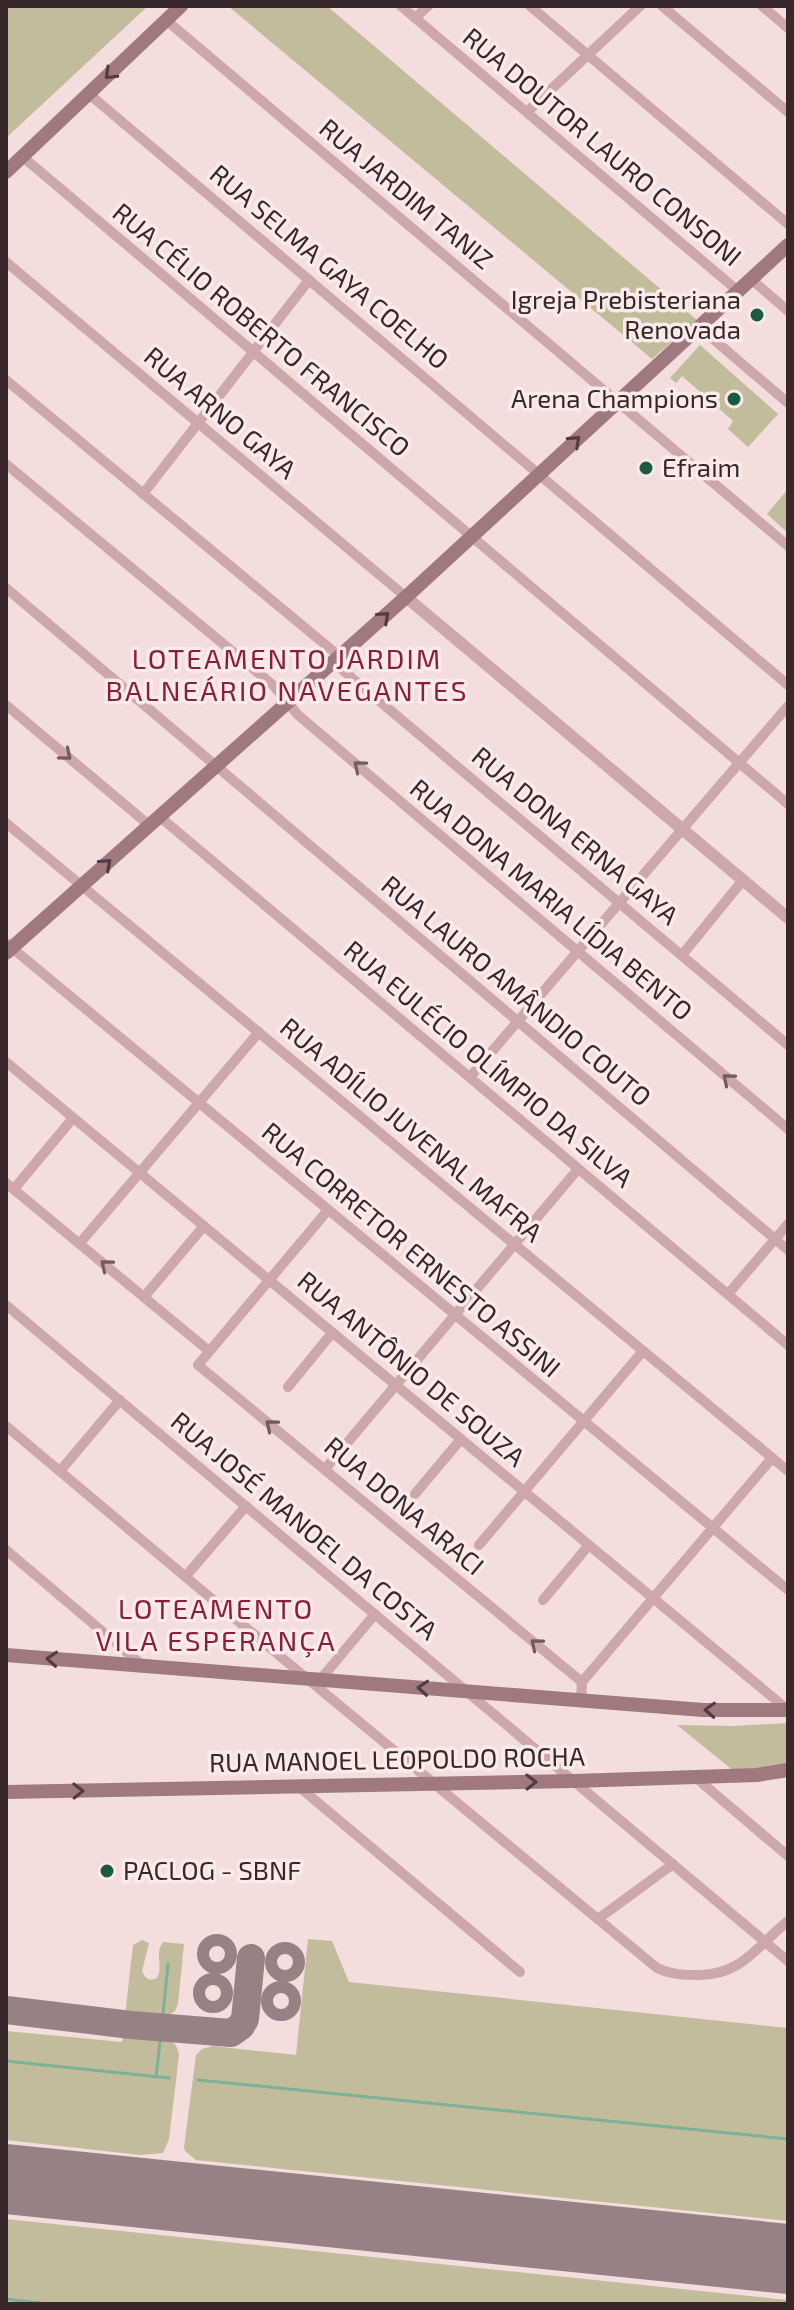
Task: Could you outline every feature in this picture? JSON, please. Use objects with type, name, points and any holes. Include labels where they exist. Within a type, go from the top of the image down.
[{"type":"main road","points":[[6,172],[181,6]]},
{"type":"main road","points":[[8,948],[82,886],[406,597],[788,245]]},
{"type":"main road","points":[[6,1655],[703,1710],[788,1710]]},
{"type":"main road","name":"RUA MANOEL LEOPOLDO ROCHA","points":[[6,1792],[574,1781],[757,1775],[788,1770]]},
{"type":"street","name":"RUA DOUTOR LAURO CONSONI","points":[[401,6],[738,291]]},
{"type":"street","points":[[415,18],[428,6]]},
{"type":"street","points":[[530,6],[788,224]]},
{"type":"street","points":[[527,112],[640,6]]},
{"type":"street","points":[[662,6],[788,112]]},
{"type":"street","points":[[762,6],[788,28]]},
{"type":"street","name":"RUA JARDIM TANIZ","points":[[166,20],[788,546]]},
{"type":"street","name":"RUA SELMA GAYA COELHO","points":[[89,94],[788,685]]},
{"type":"street","name":"RUA CÉLIO ROBERTO FRANCISCO","points":[[23,157],[788,804]]},
{"type":"street","name":"RUA ARNO GAYA","points":[[6,262],[406,597]]},
{"type":"street","points":[[751,279],[788,311]]},
{"type":"street","points":[[143,494],[309,280]]},
{"type":"street","points":[[699,327],[788,403]]},
{"type":"street","name":"RUA DONA ERNA GAYA","points":[[6,380],[788,1045]]},
{"type":"street","name":"RUA DONA MARIA LÍDIA BENTO","points":[[6,464],[274,686],[298,715],[788,1129]]},
{"type":"street","name":"RUA LAURO AMÂNDIO COUTO","points":[[6,588],[788,1250]]},
{"type":"street","points":[[406,597],[788,918]]},
{"type":"street","name":"RUA EULÉCIO OLÍMPIO DA SILVA","points":[[6,705],[470,1077],[788,1345]]},
{"type":"street","points":[[470,1077],[788,706]]},
{"type":"street","name":"RUA ADÍLIO JUVENAL MAFRA","points":[[6,823],[788,1471]]},
{"type":"street","points":[[682,955],[743,880]]},
{"type":"street","name":"RUA CORRETOR ERNESTO ASSINI","points":[[8,948],[788,1590]]},
{"type":"street","points":[[80,1243],[259,1032]]},
{"type":"street","name":"RUA ANTÔNIO DE SOUZA","points":[[7,1065],[788,1710]]},
{"type":"street","points":[[73,1118],[10,1186],[209,1351],[328,1210]]},
{"type":"street","points":[[325,1469],[578,1169]]},
{"type":"street","points":[[728,1294],[788,1224]]},
{"type":"street","points":[[144,1297],[204,1226]]},
{"type":"street","name":"RUA JOSÉ MANOEL DA COSTA","points":[[6,1305],[788,1961]]},
{"type":"street","points":[[288,1387],[332,1333]]},
{"type":"street","name":"RUA DONA ARACI","points":[[209,1351],[198,1365],[582,1682]]},
{"type":"street","points":[[479,1545],[643,1351]]},
{"type":"street","points":[[60,1471],[120,1400]]},
{"type":"street","points":[[6,1426],[314,1679],[657,1968],[681,1976],[724,1972],[744,1961],[788,1921]]},
{"type":"street","points":[[415,1494],[461,1439]]},
{"type":"street","points":[[581,1700],[582,1682],[772,1458]]},
{"type":"street","points":[[186,1576],[246,1506]]},
{"type":"street","points":[[543,1600],[589,1545]]},
{"type":"street","points":[[6,1550],[143,1666]]},
{"type":"street","points":[[314,1679],[375,1614]]},
{"type":"street","points":[[694,1776],[788,1856]]},
{"type":"street","points":[[298,1786],[520,1972]]},
{"type":"street","points":[[598,1919],[673,1864]]},
{"type":"shaded area","points":[[6,6],[148,6],[6,138]]},
{"type":"shaded area","points":[[228,6],[327,6],[697,320],[652,359]]},
{"type":"shaded area","name":"Arena Champions","points":[[700,345],[778,414],[748,447],[728,429],[733,421],[682,376],[676,383],[670,378]]},
{"type":"shaded area","points":[[788,489],[788,533],[767,514]]},
{"type":"shaded area","points":[[788,1723],[788,1765],[735,1772],[677,1725],[732,1726]]},
{"type":"shaded area","points":[[308,1939],[332,1941],[349,1982],[788,2028],[788,2221],[196,2160],[184,2147],[196,2055],[202,2049],[213,2046],[296,2055]]},
{"type":"shaded area","points":[[142,1940],[149,1943],[142,1971],[150,1979],[157,1978],[159,1974],[159,1951],[163,1942],[184,1944],[178,2004],[175,2011],[165,2018],[125,2016],[133,1945]]},
{"type":"shaded area","points":[[6,2031],[122,2042],[123,2033],[167,2038],[177,2047],[179,2055],[169,2139],[163,2153],[140,2155],[6,2140]]},
{"type":"shaded area","points":[[6,2219],[788,2300],[788,2304],[6,2304]]},
{"type":"waterway","points":[[163,2014],[168,1964]]},
{"type":"waterway","points":[[156,2077],[160,2042]]},
{"type":"waterway","points":[[6,2061],[169,2078]]},
{"type":"waterway","points":[[198,2080],[788,2139]]},
{"type":"waterway","points":[[6,2299],[49,2304]]},
{"type":"taxiway","points":[[212,1949],[222,1949],[223,1954],[222,1959],[212,1959],[212,1949]]},
{"type":"taxiway","points":[[285,1956],[291,1962],[285,1968],[279,1962],[285,1956]]},
{"type":"taxiway","points":[[6,2010],[231,2033],[245,2019],[251,1958]]},
{"type":"taxiway","points":[[213,1987],[219,1993],[213,1999],[207,1993],[213,1987]]},
{"type":"taxiway","points":[[276,1996],[286,1996],[287,2001],[286,2006],[276,2006],[276,1996]]},
{"type":"taxiway","points":[[6,2178],[71,2184]]},
{"type":"runway","points":[[6,2179],[788,2259]]},
{"type":"place","name":"Igreja Prebisteriana Renovada","points":[[757,315]]},
{"type":"place","name":"Arena Champions","points":[[734,399]]},
{"type":"place","name":"Efraim","points":[[646,468]]},
{"type":"place","name":"PACLOG - SBNF","points":[[107,1871]]},
{"type":"district","name":"LOTEAMENTO JARDIM BALNEÁRIO NAVEGANTES","points":[[287,675]]},
{"type":"district","name":"LOTEAMENTO VILA ESPERANÇA","points":[[216,1625]]}]
